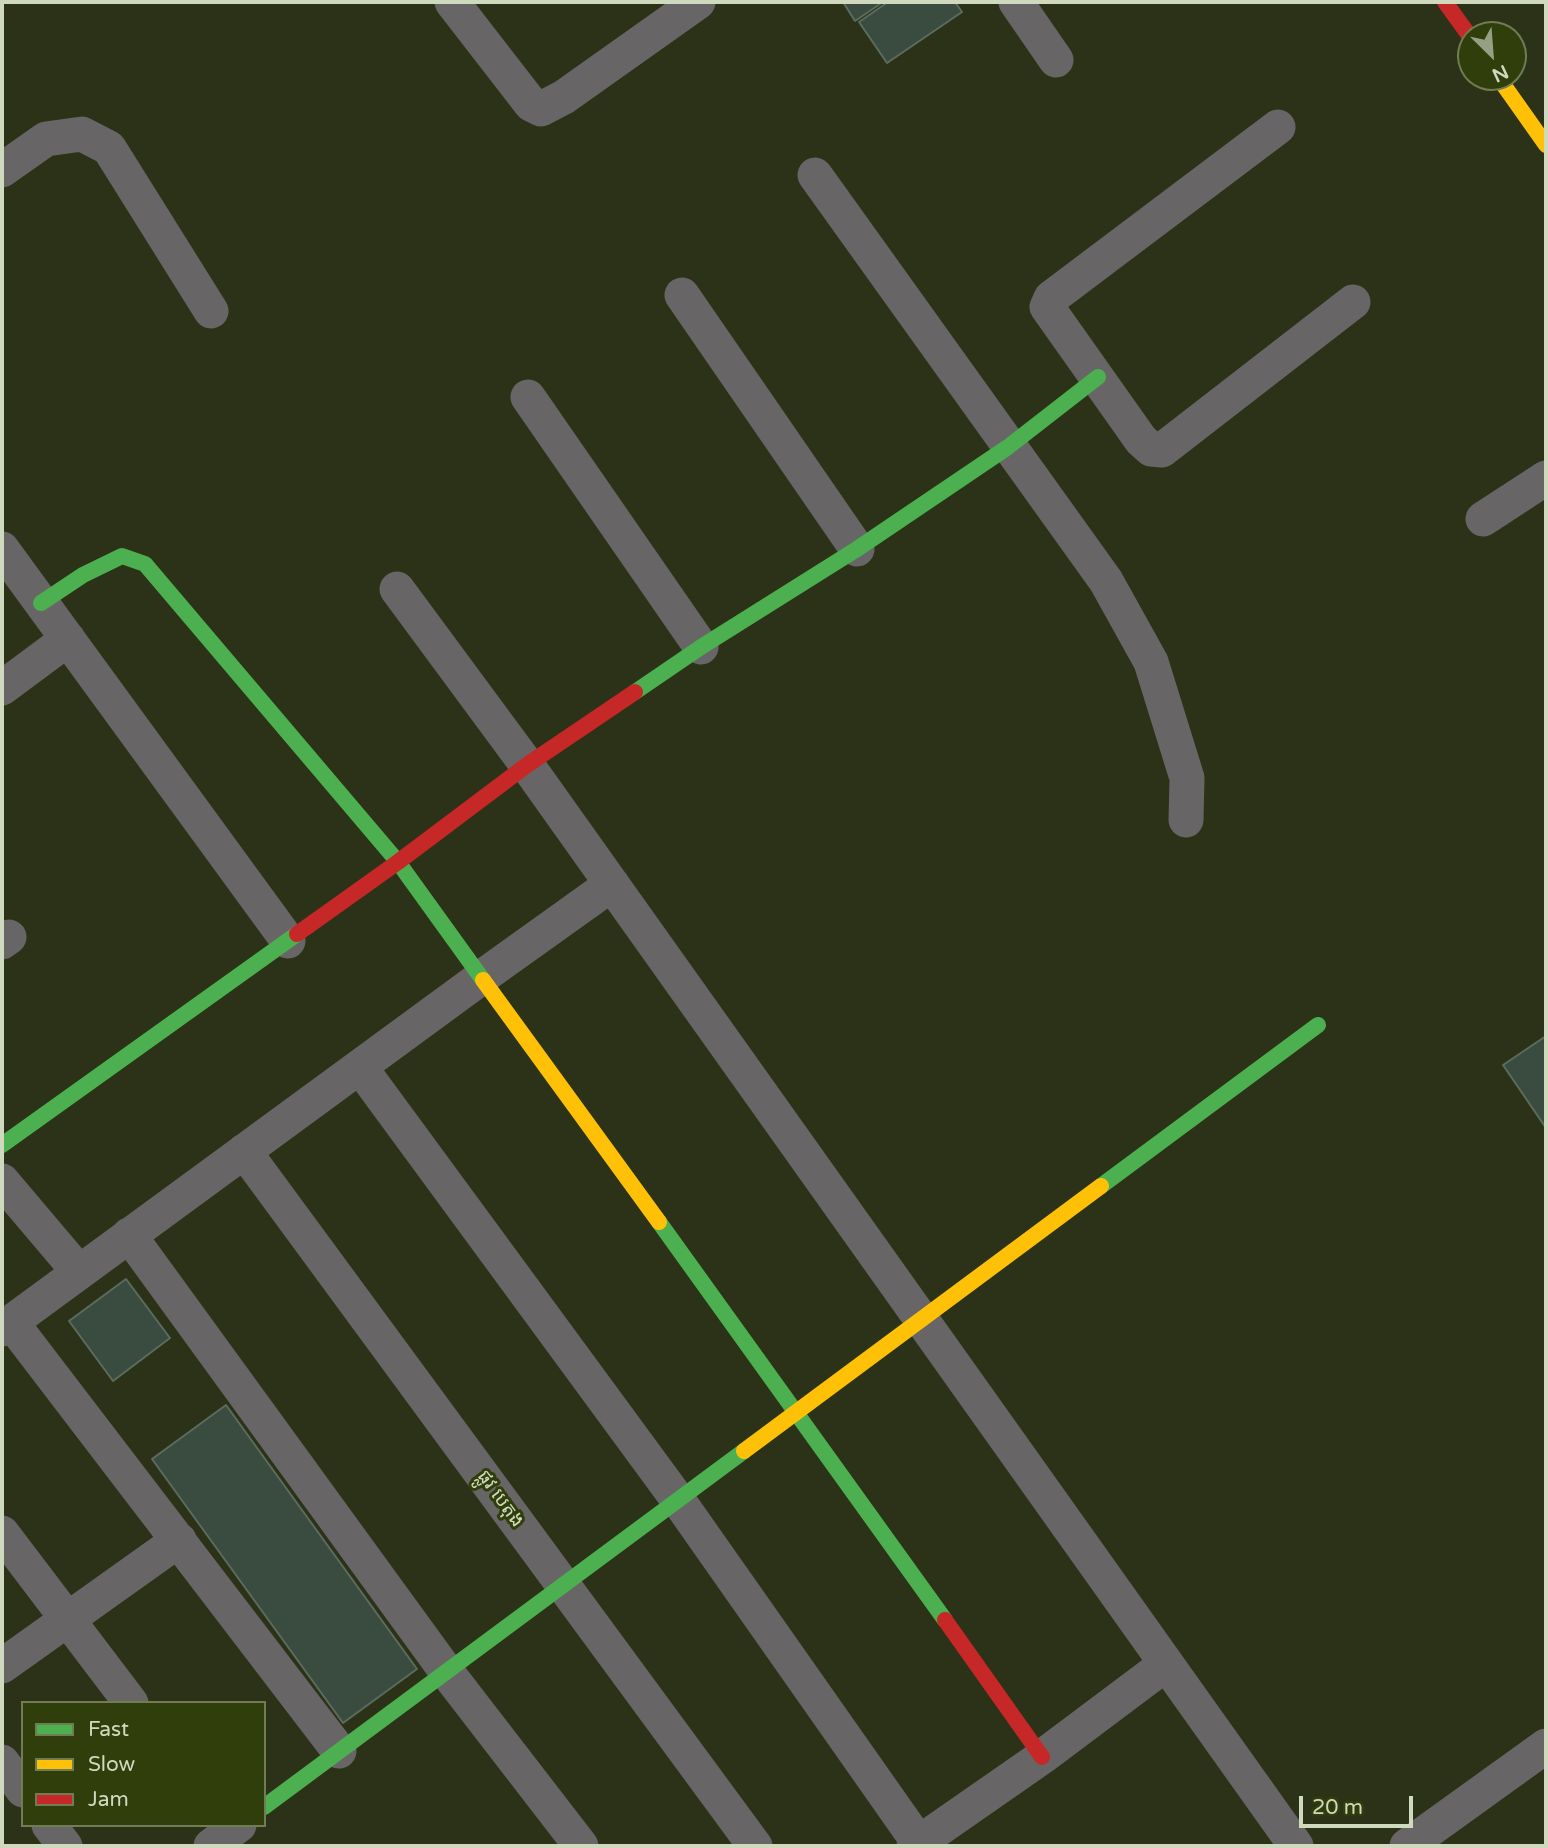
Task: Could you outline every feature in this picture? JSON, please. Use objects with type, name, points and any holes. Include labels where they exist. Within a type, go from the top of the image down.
[{"type":"street","points":[[452,2],[531,104],[541,109],[565,97],[698,2]]},
{"type":"street","points":[[1016,2],[1056,60]]},
{"type":"street","points":[[1449,3],[1460,21]]},
{"type":"street","points":[[1508,91],[1546,145]]},
{"type":"street","points":[[1278,127],[1051,298],[1047,307],[1142,440],[1151,449],[1163,450],[1353,302]]},
{"type":"street","points":[[2,170],[46,139],[82,134],[109,148],[211,311]]},
{"type":"street","points":[[815,175],[1106,581],[1151,662],[1186,778],[1186,820]]},
{"type":"street","points":[[681,295],[857,549]]},
{"type":"street","points":[[2,1145],[288,941],[527,765],[701,647],[857,549],[1008,447],[1098,377]]},
{"type":"street","points":[[528,397],[701,647]]},
{"type":"street","points":[[1483,519],[1546,478]]},
{"type":"street","points":[[2,549],[288,941]]},
{"type":"street","points":[[41,603],[83,575],[122,556],[145,564],[156,576],[397,862],[797,1412],[1042,1757]]},
{"type":"street","points":[[397,589],[527,765],[1296,1846]]},
{"type":"street","points":[[2,688],[68,639]]},
{"type":"street","points":[[340,1751],[178,1540],[7,1325],[612,884]]},
{"type":"street","points":[[266,1806],[1318,1025]]},
{"type":"street","points":[[360,1067],[678,1500],[916,1845],[1042,1757],[1166,1664]]},
{"type":"street","name":"ផ្លូវ បេតុង","points":[[244,1152],[755,1846]]},
{"type":"street","points":[[2,1181],[79,1272]]},
{"type":"street","points":[[129,1236],[446,1671],[581,1846]]},
{"type":"street","points":[[2,1533],[129,1701]]},
{"type":"street","points":[[2,1666],[178,1540]]},
{"type":"street","points":[[1408,1846],[1546,1746]]},
{"type":"street","points":[[2,1762],[21,1787]]},
{"type":"street","points":[[51,1827],[65,1846]]},
{"type":"building","points":[[843,2],[883,2],[855,21]]},
{"type":"building","points":[[888,2],[955,2],[962,12],[887,63],[859,22]]},
{"type":"building","points":[[1546,1036],[1546,1128],[1503,1065]]},
{"type":"building","points":[[126,1279],[170,1338],[113,1381],[69,1321]]},
{"type":"building","points":[[226,1405],[417,1669],[343,1723],[152,1459]]},
{"type":"traffic: fast","points":[[635,692],[857,549],[1008,447],[1098,377]]},
{"type":"traffic: fast","points":[[41,603],[83,575],[122,556],[145,564],[398,862],[483,980]]},
{"type":"traffic: fast","points":[[2,1145],[297,934]]},
{"type":"traffic: fast","points":[[1101,1186],[1318,1025]]},
{"type":"traffic: fast","points":[[659,1222],[945,1620]]},
{"type":"traffic: fast","points":[[266,1806],[744,1451]]},
{"type":"traffic: slow","points":[[1508,91],[1546,145]]},
{"type":"traffic: slow","points":[[483,980],[659,1222]]},
{"type":"traffic: slow","points":[[744,1451],[1101,1186]]},
{"type":"traffic: jam","points":[[1445,2],[1459,21]]},
{"type":"traffic: jam","points":[[297,934],[527,765],[635,692]]},
{"type":"traffic: jam","points":[[945,1620],[1042,1757]]}]
